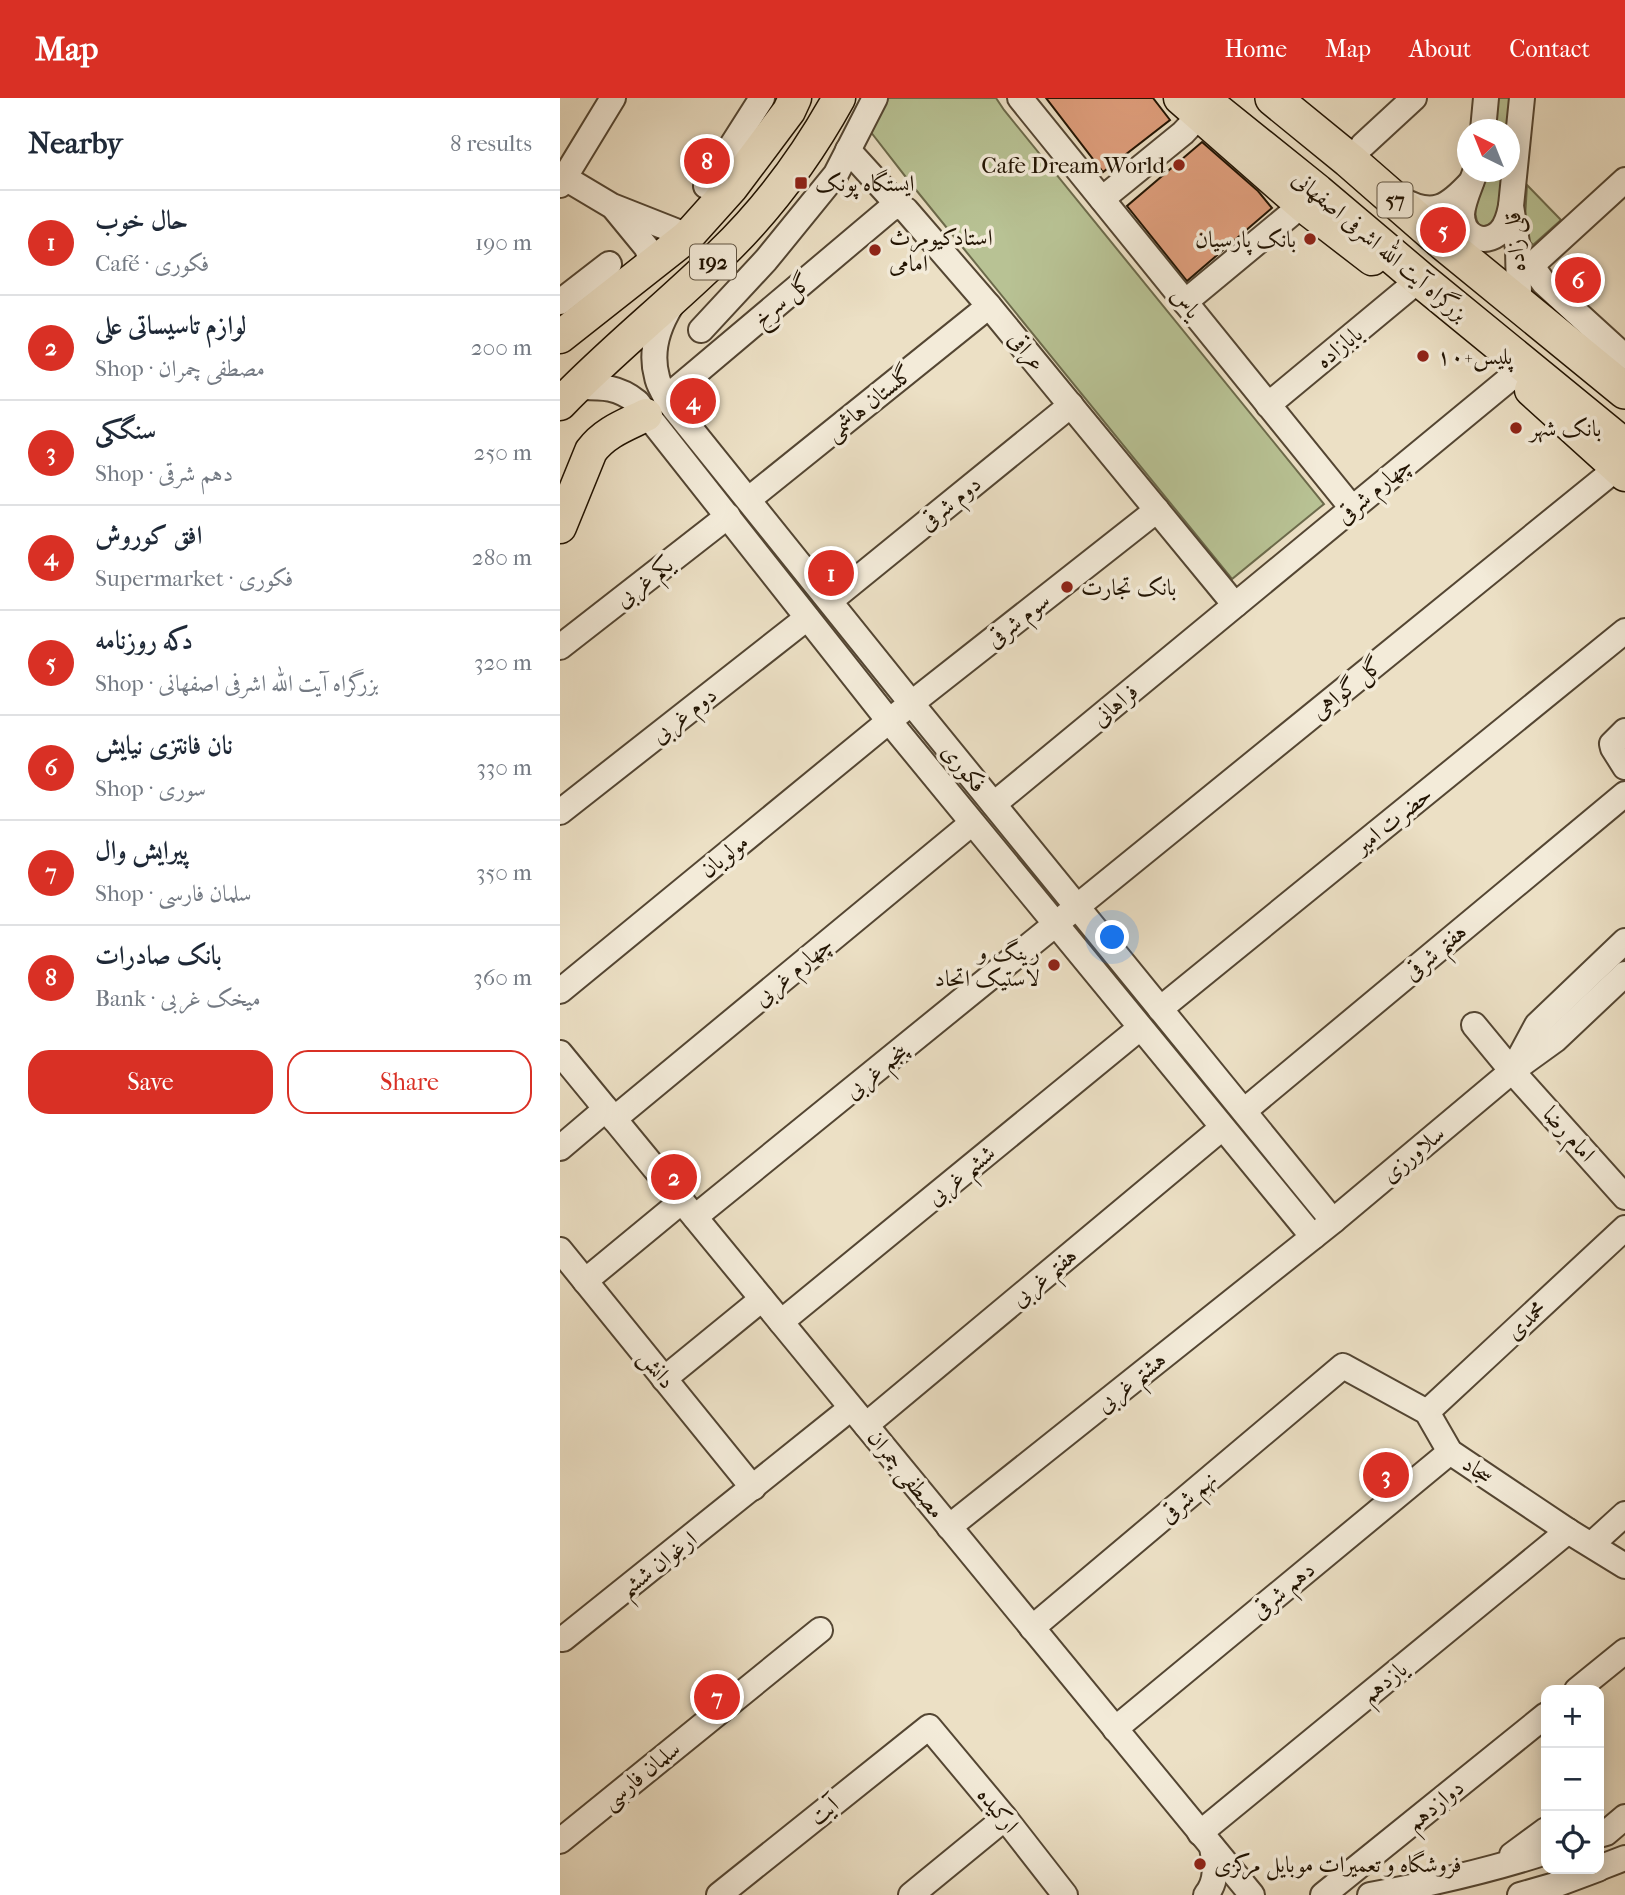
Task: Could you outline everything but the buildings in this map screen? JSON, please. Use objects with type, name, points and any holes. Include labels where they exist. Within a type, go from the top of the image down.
[{"type":"highway","name":"بزرگراه آیت الله اشرفی اصفهانی","points":[[1273,98],[1378,186],[1522,281],[1625,391]]},
{"type":"highway","name":"بزرگراه آیت الله اشرفی اصفهانی","points":[[1200,103],[1317,192],[1421,280],[1622,463]]},
{"type":"main road","name":"192","points":[[560,337],[688,236],[732,187],[789,111],[795,98]]},
{"type":"main road","name":"192","points":[[568,395],[722,254],[792,174],[839,98]]},
{"type":"main road","points":[[1200,103],[1302,205],[1409,288],[1622,463]]},
{"type":"main road","points":[[560,527],[591,451],[598,441],[656,406]]},
{"type":"street","points":[[613,98],[562,179],[612,206],[688,236]]},
{"type":"street","points":[[706,186],[762,98]]},
{"type":"street","points":[[701,330],[766,260],[836,174],[875,98]]},
{"type":"street","name":"یاس","points":[[1020,98],[1352,508]]},
{"type":"street","points":[[1252,98],[1461,275],[1625,409]]},
{"type":"street","points":[[1363,145],[1414,98]]},
{"type":"street","points":[[1484,119],[1486,98]]},
{"type":"street","name":"قلی زاده","points":[[1522,98],[1511,206],[1522,281]]},
{"type":"street","points":[[1102,199],[1183,133],[1200,103],[1308,167],[1625,433]]},
{"type":"street","name":"عراقی","points":[[848,150],[898,205],[906,210],[989,306],[1235,605]]},
{"type":"street","points":[[1522,281],[1625,180]]},
{"type":"street","points":[[1378,186],[1408,204],[1438,209],[1449,204],[1469,182]]},
{"type":"street","points":[[1471,182],[1462,215],[1464,229],[1471,236],[1486,238],[1500,232],[1507,223],[1511,206]]},
{"type":"street","name":"گل سرخ","points":[[656,406],[898,205]]},
{"type":"street","points":[[1185,302],[1302,205]]},
{"type":"street","points":[[612,206],[647,248],[652,264]]},
{"type":"street","points":[[560,302],[609,264]]},
{"type":"street","points":[[1522,281],[1544,283],[1625,357]]},
{"type":"street","name":"بابازاده","points":[[1268,405],[1409,288]]},
{"type":"street","name":"فکوری","points":[[677,296],[656,337],[656,406],[728,516],[889,721],[1313,1237]]},
{"type":"street","name":"گلستان هاشمی","points":[[749,499],[989,306]]},
{"type":"street","name":"چهارم شرقی","points":[[1235,605],[1514,375]]},
{"type":"street","name":"فکوری","points":[[568,395],[606,387],[626,393],[637,402],[656,406],[749,499],[912,704],[1333,1221]]},
{"type":"street","name":"دوم شرقی","points":[[830,601],[1071,405]]},
{"type":"street","name":"گل گواهی","points":[[1057,925],[1622,463]]},
{"type":"street","name":"سوم شرقی","points":[[889,721],[1157,510]]},
{"type":"street","name":"یکم غربی","points":[[560,647],[728,516]]},
{"type":"street","name":"فراهانی","points":[[994,804],[1235,605]]},
{"type":"street","name":"دوم غربی","points":[[560,812],[807,618]]},
{"type":"street","name":"حضرت امیر","points":[[1160,1009],[1625,631]]},
{"type":"street","name":"مولویان","points":[[560,991],[889,721]]},
{"type":"street","points":[[1625,730],[1612,744],[1625,767]]},
{"type":"street","name":"هفتم شرقی","points":[[1244,1111],[1625,794]]},
{"type":"street","name":"چهارم غربی","points":[[560,1148],[610,1114],[972,823]]},
{"type":"street","name":"پنجم غربی","points":[[585,1281],[688,1209],[1057,925]]},
{"type":"street","name":"سلاورزی","points":[[1512,1071],[1537,1026],[1625,941]]},
{"type":"street","name":"سلاورزی","points":[[1313,1237],[1512,1071],[1555,1040],[1625,974]]},
{"type":"street","name":"امام رضا","points":[[1475,1026],[1625,1197]]},
{"type":"street","name":"ششم غربی","points":[[781,1322],[1140,1028]]},
{"type":"street","name":"مصطفی چمران","points":[[560,1053],[1252,1895]]},
{"type":"street","name":"هفتم غربی","points":[[753,1488],[859,1416],[1222,1128]]},
{"type":"street","name":"محمدی","points":[[1427,1412],[1625,1228]]},
{"type":"street","name":"هشتم غربی","points":[[949,1527],[1313,1237]]},
{"type":"street","name":"دانش","points":[[560,1250],[753,1488]]},
{"type":"street","points":[[664,1379],[762,1299]]},
{"type":"street","name":"نهم شرقی","points":[[1032,1628],[1343,1366],[1427,1412]]},
{"type":"street","name":"سجاد","points":[[1427,1412],[1450,1451],[1625,1566]]},
{"type":"street","name":"دهم شرقی","points":[[1115,1729],[1450,1451]]},
{"type":"street","name":"ارغوان ششم","points":[[562,1639],[753,1488]]},
{"type":"street","points":[[1592,1544],[1625,1514]]},
{"type":"street","name":"یازدهم","points":[[1206,1840],[1568,1531]]},
{"type":"street","name":"سلمان فارسی","points":[[560,1841],[820,1630]]},
{"type":"street","points":[[1583,1685],[1625,1651]]},
{"type":"street","name":"دوازدهم","points":[[1323,1895],[1541,1719]]},
{"type":"street","name":"ارکیده","points":[[929,1727],[1065,1895]]},
{"type":"street","name":"آیت","points":[[719,1895],[929,1727]]},
{"type":"street","points":[[1604,1834],[1625,1817]]},
{"type":"street","points":[[911,1895],[1005,1818]]},
{"type":"street","points":[[1495,1868],[1541,1834]]},
{"type":"street","points":[[1206,1840],[1215,1866],[1215,1879],[1206,1895]]},
{"type":"street","points":[[1370,1895],[1495,1868],[1541,1854]]},
{"type":"street","points":[[1604,1867],[1625,1858]]},
{"type":"street","points":[[1520,1895],[1585,1874]]},
{"type":"green space","points":[[888,98],[996,98],[1324,504],[1232,579],[870,131],[870,120]]},
{"type":"green space","points":[[1498,98],[1511,98],[1509,119],[1496,119]]},
{"type":"green space","points":[[1482,182],[1503,182],[1499,221],[1483,230],[1478,224],[1475,210]]},
{"type":"green space","points":[[1527,185],[1561,220],[1533,245],[1524,235]]},
{"type":"place","name":"بانک صادرات","points":[[707,161]]},
{"type":"place","name":"Cafe Dream World","points":[[1179,165]]},
{"type":"place","name":"ایستگاه پونک","points":[[801,183]]},
{"type":"place","name":"دکه روزنامه","points":[[1443,230]]},
{"type":"place","name":"بانک پارسیان","points":[[1310,239]]},
{"type":"place","name":"استادکیومرث امامی","points":[[875,250]]},
{"type":"place","name":"نان فانتزی نیایش","points":[[1578,280]]},
{"type":"place","name":"پلیس+۱۰","points":[[1423,356]]},
{"type":"place","name":"افق کوروش","points":[[693,401]]},
{"type":"place","name":"بانک شهر","points":[[1516,428]]},
{"type":"place","name":"حال خوب","points":[[831,573]]},
{"type":"place","name":"بانک تجارت","points":[[1067,587]]},
{"type":"place","name":"رینگ و لاستیک اتحاد","points":[[1054,965]]},
{"type":"place","name":"لوازم تاسیساتی علی","points":[[674,1177]]},
{"type":"place","name":"سنگکی","points":[[1386,1475]]},
{"type":"place","name":"پیرایش وال","points":[[717,1697]]},
{"type":"place","name":"فروشگاه و تعمیرات موبایل مرکزی","points":[[1200,1864]]}]
